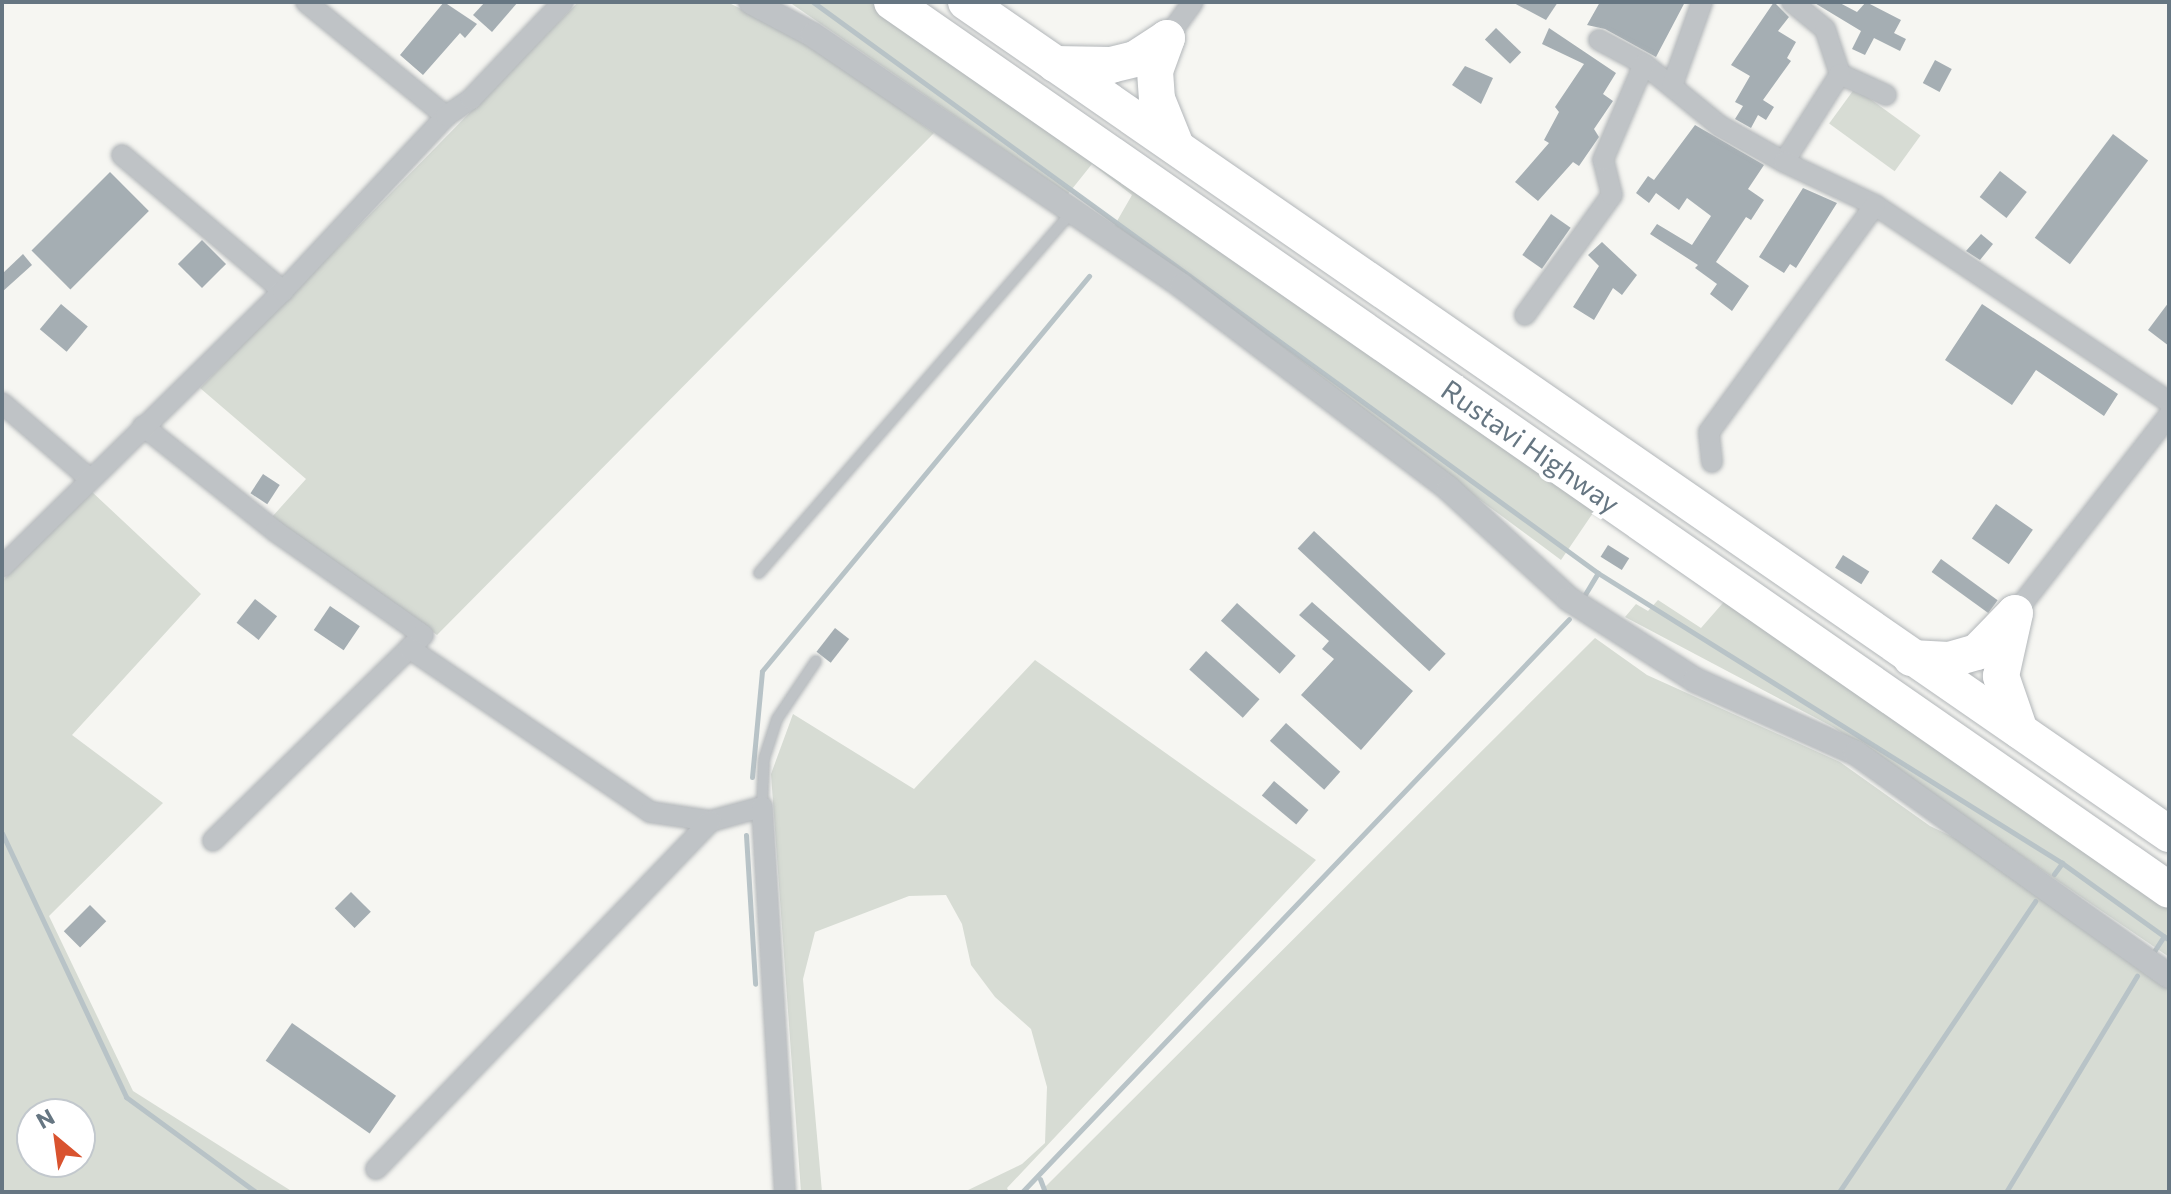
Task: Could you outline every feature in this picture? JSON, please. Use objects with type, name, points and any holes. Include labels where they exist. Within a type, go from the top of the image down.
[{"type":"highway","name":"Rustavi Highway","points":[[892,2],[2169,890]]},
{"type":"highway","name":"Rustavi Highway","points":[[966,2],[2169,834]]},
{"type":"highway","points":[[1055,64],[1111,65],[1135,59],[1167,38]]},
{"type":"highway","points":[[1167,38],[1155,71],[1157,99],[1176,146]]},
{"type":"highway","points":[[1911,658],[1949,660],[1977,652],[2015,613]]},
{"type":"highway","points":[[2015,613],[2001,676],[2020,731]]},
{"type":"street","points":[[306,2],[446,116]]},
{"type":"street","points":[[2,567],[283,291],[446,116],[471,99],[563,2]]},
{"type":"street","points":[[751,2],[813,35],[1182,286],[1449,489],[1569,599],[1695,680],[1856,753],[2169,976]]},
{"type":"street","points":[[1167,38],[1193,2]]},
{"type":"street","points":[[1672,86],[1702,2]]},
{"type":"street","points":[[1792,2],[1825,29],[1840,74],[1886,95]]},
{"type":"street","points":[[1599,40],[1644,64],[1720,126],[1784,162],[1875,205],[2169,402]]},
{"type":"street","points":[[1525,315],[1612,195],[1603,160],[1644,64]]},
{"type":"street","points":[[1784,162],[1840,74]]},
{"type":"street","points":[[122,155],[283,291]]},
{"type":"street","points":[[1712,462],[1709,432],[1875,205]]},
{"type":"street","points":[[2,403],[90,479]]},
{"type":"street","points":[[2015,613],[2169,415]]},
{"type":"street","points":[[143,426],[275,531],[423,635],[213,841]]},
{"type":"street","points":[[409,648],[650,812],[711,821],[762,807],[785,1192]]},
{"type":"street","points":[[376,1169],[711,821]]},
{"type":"lane","points":[[759,573],[1072,212]]},
{"type":"lane","points":[[762,807],[764,759],[777,719],[816,661]]},
{"type":"shaded area","points":[[578,2],[727,2],[809,42],[934,133],[437,635],[272,517],[306,479],[200,388]]},
{"type":"shaded area","points":[[789,2],[875,2],[1595,510],[1561,560],[1113,228],[1132,195],[1092,164],[1068,194]]},
{"type":"shaded area","points":[[1855,88],[1921,136],[1895,171],[1829,124]]},
{"type":"shaded area","points":[[91,491],[201,594],[72,735],[163,803],[49,916],[133,1091],[293,1192],[2,1192],[2,581]]},
{"type":"shaded area","points":[[1729,596],[2169,902],[2169,957],[1833,727],[1625,617],[1636,604],[1648,611],[1658,600],[1701,628]]},
{"type":"shaded area","points":[[1595,638],[1647,675],[1840,762],[1930,826],[2003,861],[2169,988],[2169,1192],[1040,1192]]},
{"type":"shaded area","points":[[1035,660],[1316,860],[1007,1188],[1009,1192],[964,1192],[1022,1164],[1045,1143],[1047,1087],[1031,1029],[995,997],[971,965],[962,924],[946,895],[909,896],[815,932],[803,979],[822,1192],[801,1192],[771,774],[793,714],[914,789]]},
{"type":"building","points":[[444,2],[477,24],[465,38],[460,33],[423,75],[400,55]]},
{"type":"building","points":[[485,2],[518,2],[492,32],[473,15]]},
{"type":"building","points":[[1512,2],[1558,2],[1546,20]]},
{"type":"building","points":[[1600,2],[1685,2],[1656,57],[1605,29],[1587,25]]},
{"type":"building","points":[[1774,2],[1789,17],[1778,31],[1796,42],[1787,58],[1791,61],[1763,100],[1774,107],[1766,120],[1758,115],[1751,128],[1735,119],[1743,106],[1735,102],[1750,76],[1731,65]]},
{"type":"building","points":[[1813,2],[1838,2],[1857,12],[1866,2],[1901,20],[1894,33],[1906,39],[1900,51],[1874,38],[1865,55],[1852,49],[1861,31]]},
{"type":"building","points":[[1496,28],[1521,52],[1510,64],[1485,40]]},
{"type":"building","points":[[1549,28],[1616,73],[1603,94],[1613,101],[1594,129],[1599,137],[1579,166],[1573,162],[1538,201],[1515,182],[1549,143],[1544,140],[1559,112],[1555,107],[1584,64],[1542,44]]},
{"type":"building","points":[[1935,60],[1952,69],[1940,92],[1923,83]]},
{"type":"building","points":[[1465,66],[1493,78],[1481,104],[1452,85]]},
{"type":"building","points":[[1695,125],[1764,165],[1748,189],[1764,200],[1751,220],[1746,217],[1716,262],[1749,286],[1732,311],[1710,294],[1717,284],[1695,268],[1698,265],[1650,234],[1657,224],[1692,245],[1711,216],[1687,198],[1679,210],[1656,193],[1649,203],[1636,193],[1648,176],[1654,180]]},
{"type":"building","points":[[2113,134],[2148,160],[2070,264],[2035,238]]},
{"type":"building","points":[[2000,171],[2027,192],[2006,218],[1980,197]]},
{"type":"building","points":[[110,172],[149,211],[70,289],[32,250]]},
{"type":"building","points":[[1803,188],[1837,203],[1796,268],[1790,264],[1784,273],[1759,257]]},
{"type":"building","points":[[1551,214],[1571,228],[1542,269],[1522,255]]},
{"type":"building","points":[[1981,234],[1993,244],[1980,260],[1966,251]]},
{"type":"building","points":[[202,240],[226,264],[202,288],[178,264]]},
{"type":"building","points":[[1602,242],[1637,275],[1622,295],[1613,288],[1594,320],[1573,307],[1599,266],[1588,255]]},
{"type":"building","points":[[23,254],[32,265],[2,292],[2,274]]},
{"type":"building","points":[[2169,302],[2169,346],[2148,330]]},
{"type":"building","points":[[61,304],[88,326],[67,352],[40,329]]},
{"type":"building","points":[[1982,304],[2118,394],[2104,416],[2036,370],[2012,405],[1945,360]]},
{"type":"building","points":[[263,474],[280,485],[267,504],[250,493]]},
{"type":"building","points":[[1996,504],[2033,530],[2009,564],[1972,538]]},
{"type":"building","points":[[1314,531],[1446,654],[1429,671],[1298,549]]},
{"type":"building","points":[[1608,545],[1629,558],[1622,570],[1601,557]]},
{"type":"building","points":[[1843,555],[1869,571],[1861,584],[1835,568]]},
{"type":"building","points":[[1941,559],[1998,600],[1988,613],[1932,572]]},
{"type":"building","points":[[255,599],[277,616],[259,640],[237,623]]},
{"type":"building","points":[[1312,602],[1413,691],[1361,750],[1301,695],[1334,659],[1322,649],[1329,641],[1299,615]]},
{"type":"building","points":[[1237,603],[1296,656],[1280,674],[1221,621]]},
{"type":"building","points":[[330,606],[360,626],[344,650],[314,630]]},
{"type":"building","points":[[835,628],[849,639],[831,663],[817,652]]},
{"type":"building","points":[[1206,651],[1260,699],[1243,718],[1189,670]]},
{"type":"building","points":[[1286,723],[1340,772],[1324,790],[1270,741]]},
{"type":"building","points":[[1274,781],[1308,810],[1296,824],[1262,796]]},
{"type":"building","points":[[351,892],[371,912],[355,928],[335,908]]},
{"type":"building","points":[[90,905],[106,921],[80,947],[64,931]]},
{"type":"building","points":[[292,1023],[396,1096],[370,1134],[266,1061]]},
{"type":"waterway","points":[[813,2],[1598,573],[2062,863],[2169,940]]},
{"type":"waterway","points":[[752,777],[762,671],[1089,276]]},
{"type":"waterway","points":[[1584,596],[1598,573]]},
{"type":"waterway","points":[[1022,1192],[1569,619]]},
{"type":"waterway","points":[[2,833],[126,1097],[256,1192]]},
{"type":"waterway","points":[[746,835],[755,984]]},
{"type":"waterway","points":[[2054,874],[2062,863]]},
{"type":"waterway","points":[[1839,1192],[2035,901]]},
{"type":"waterway","points":[[2153,953],[2164,936]]},
{"type":"waterway","points":[[2006,1192],[2137,976]]},
{"type":"waterway","points":[[1040,1179],[1045,1192]]}]
